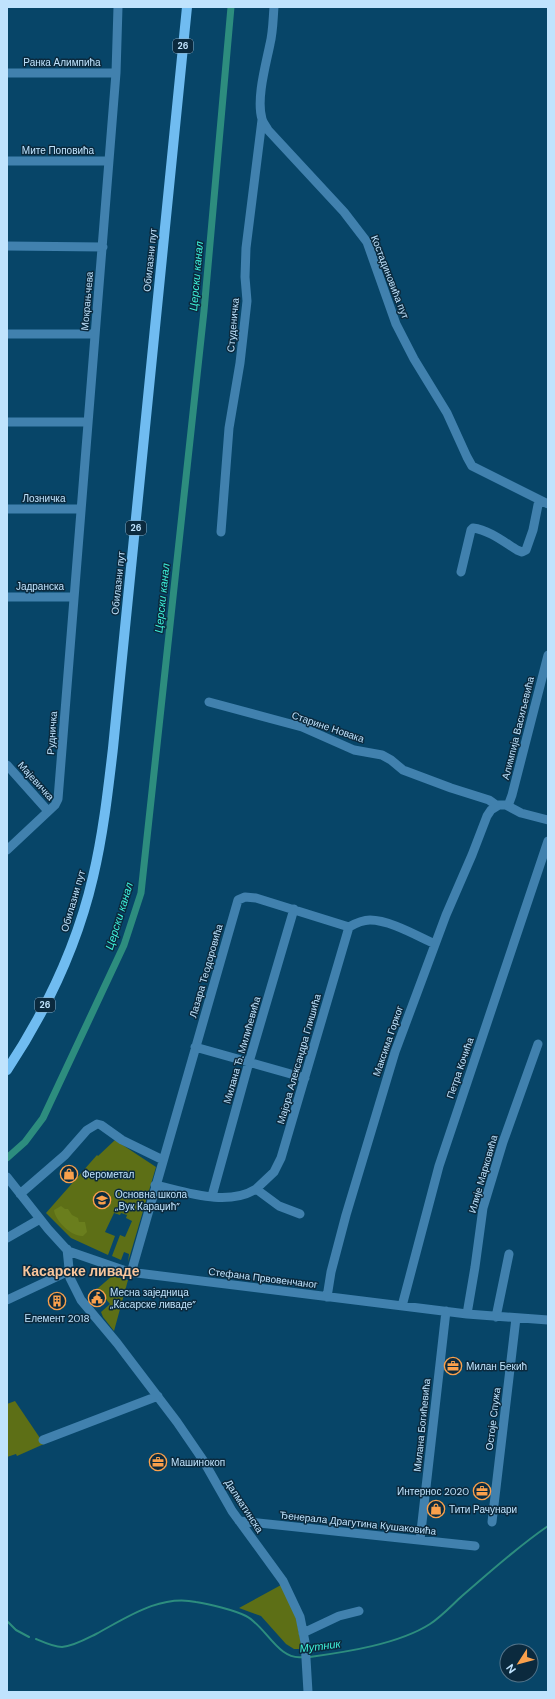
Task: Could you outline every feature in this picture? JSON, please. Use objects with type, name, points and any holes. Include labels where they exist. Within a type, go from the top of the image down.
[{"type":"main road","name":"Обилазни пут","points":[[7,1070],[44,1008],[70,952],[88,898],[102,832],[114,748],[187,7]]},
{"type":"street","name":"Мокрањчева","points":[[73,597],[103,247],[116,73],[118,7]]},
{"type":"street","points":[[262,120],[261,94],[270,43],[274,7]]},
{"type":"street","name":"Ранка Алимпића","points":[[7,73],[116,73]]},
{"type":"street","name":"Костадиновића пут","points":[[262,120],[268,130],[344,212],[367,242],[396,324],[414,359],[447,413],[472,466],[548,504]]},
{"type":"street","name":"Студеничка","points":[[221,532],[229,428],[240,363],[247,301],[245,277],[246,248],[262,120]]},
{"type":"street","name":"Мите Поповића","points":[[7,161],[109,161]]},
{"type":"street","points":[[7,246],[103,247]]},
{"type":"street","points":[[7,334],[96,334]]},
{"type":"street","points":[[7,422],[88,422]]},
{"type":"street","points":[[461,572],[470,530],[473,528],[489,534],[517,550],[522,552],[526,550],[533,530],[539,500]]},
{"type":"street","name":"Лозничка","points":[[7,509],[81,509]]},
{"type":"street","name":"Јадранска","points":[[7,597],[73,597]]},
{"type":"street","name":"Рудничка","points":[[7,850],[48,811],[58,799],[73,597]]},
{"type":"street","name":"Алимпија Васиљевића","points":[[504,805],[512,795],[548,655]]},
{"type":"street","name":"Старине Новака","points":[[209,702],[302,727],[354,750],[382,755],[403,770],[451,788],[504,805],[521,813],[548,820]]},
{"type":"street","name":"Мајевичка","points":[[7,765],[48,811]]},
{"type":"street","name":"Максима Горког","points":[[327,1297],[337,1248],[396,1052],[435,944],[486,816],[491,810],[504,805]]},
{"type":"street","name":"Петра Кочића","points":[[402,1306],[440,1166],[548,841]]},
{"type":"street","name":"Лазара Теодоровића","points":[[131,1272],[238,900],[245,897],[256,898],[349,927]]},
{"type":"street","name":"Милана Ђ. Милићевића","points":[[212,1196],[249,1062],[294,910]]},
{"type":"street","points":[[349,927],[362,921],[375,920],[394,926],[435,944]]},
{"type":"street","name":"Мајора Александра Глишића","points":[[256,1189],[270,1177],[277,1167],[305,1078],[349,927]]},
{"type":"street","name":"Илије Марковића","points":[[467,1314],[483,1208],[503,1142],[538,1044]]},
{"type":"street","points":[[195,1047],[305,1078]]},
{"type":"street","points":[[20,1194],[58,1162],[87,1130],[97,1124],[134,1146],[163,1160]]},
{"type":"street","name":"Стефана Првовенчаног","points":[[9,1180],[66,1249],[78,1255],[131,1272],[467,1314],[548,1320]]},
{"type":"street","points":[[155,1185],[212,1196],[242,1195],[256,1189],[280,1206],[300,1214]]},
{"type":"street","points":[[7,1238],[40,1219]]},
{"type":"street","name":"Далматинска","points":[[66,1249],[73,1286],[81,1300],[158,1396],[203,1460],[239,1521],[283,1581],[300,1617],[306,1650],[308,1692]]},
{"type":"street","points":[[496,1317],[509,1254]]},
{"type":"street","points":[[7,1300],[69,1271]]},
{"type":"street","name":"Милана Богићевића","points":[[420,1540],[446,1311]]},
{"type":"street","name":"Остоје Спужа","points":[[492,1522],[516,1318]]},
{"type":"street","points":[[44,1440],[158,1396]]},
{"type":"street","name":"Ђенерала Драгутина Кушаковића","points":[[239,1521],[474,1546]]},
{"type":"street","points":[[303,1633],[339,1616],[359,1611]]},
{"type":"green space","name":"Основна школа „Вук Караџић”","points":[[115,1140],[156,1167],[128,1262],[129,1254],[124,1252],[121,1260],[112,1256],[120,1235],[125,1237],[132,1221],[126,1218],[127,1215],[114,1213],[105,1232],[115,1236],[108,1255],[71,1238],[46,1213],[97,1155],[98,1156]]},
{"type":"green space","points":[[61,1206],[68,1209],[72,1215],[78,1218],[79,1222],[85,1222],[87,1232],[83,1236],[79,1236],[69,1231],[57,1219],[54,1210]]},
{"type":"green space","points":[[112,1276],[128,1280],[114,1331],[101,1312],[110,1304],[97,1289]]},
{"type":"green space","points":[[15,1401],[44,1444],[17,1456],[16,1454],[7,1457],[7,1404]]},
{"type":"green space","points":[[281,1585],[296,1617],[302,1649],[294,1649],[286,1644],[261,1616],[239,1608]]},
{"type":"waterway","name":"Церски канал","points":[[7,1158],[25,1142],[43,1118],[124,945],[141,893],[204,311],[231,7]]},
{"type":"waterway","name":"Мутник","points":[[310,1657],[340,1653],[388,1642],[403,1637],[430,1624],[439,1618],[462,1596],[525,1542],[548,1526]]},
{"type":"waterway","name":"Мутник","points":[[36,1639],[59,1647],[71,1645],[80,1642],[131,1615],[156,1604],[183,1600],[214,1606],[246,1616],[260,1627],[286,1654],[294,1657],[303,1657]]},
{"type":"waterway","name":"Мутник","points":[[7,1621],[16,1630],[29,1637]]},
{"type":"place","name":"Ферометал","points":[[69,1174]]},
{"type":"place","name":"Основна школа „Вук Караџић”","points":[[102,1200]]},
{"type":"place","name":"Месна заједница „Касарске ливаде”","points":[[97,1298]]},
{"type":"place","name":"Елемент 2018","points":[[57,1301]]},
{"type":"place","name":"Милан Бекић","points":[[453,1366]]},
{"type":"place","name":"Машинокоп","points":[[158,1462]]},
{"type":"place","name":"Интернос 2020","points":[[482,1491]]},
{"type":"place","name":"Тити Рачунари","points":[[436,1509]]},
{"type":"district","name":"Касарске ливаде","points":[[81,1271]]}]
